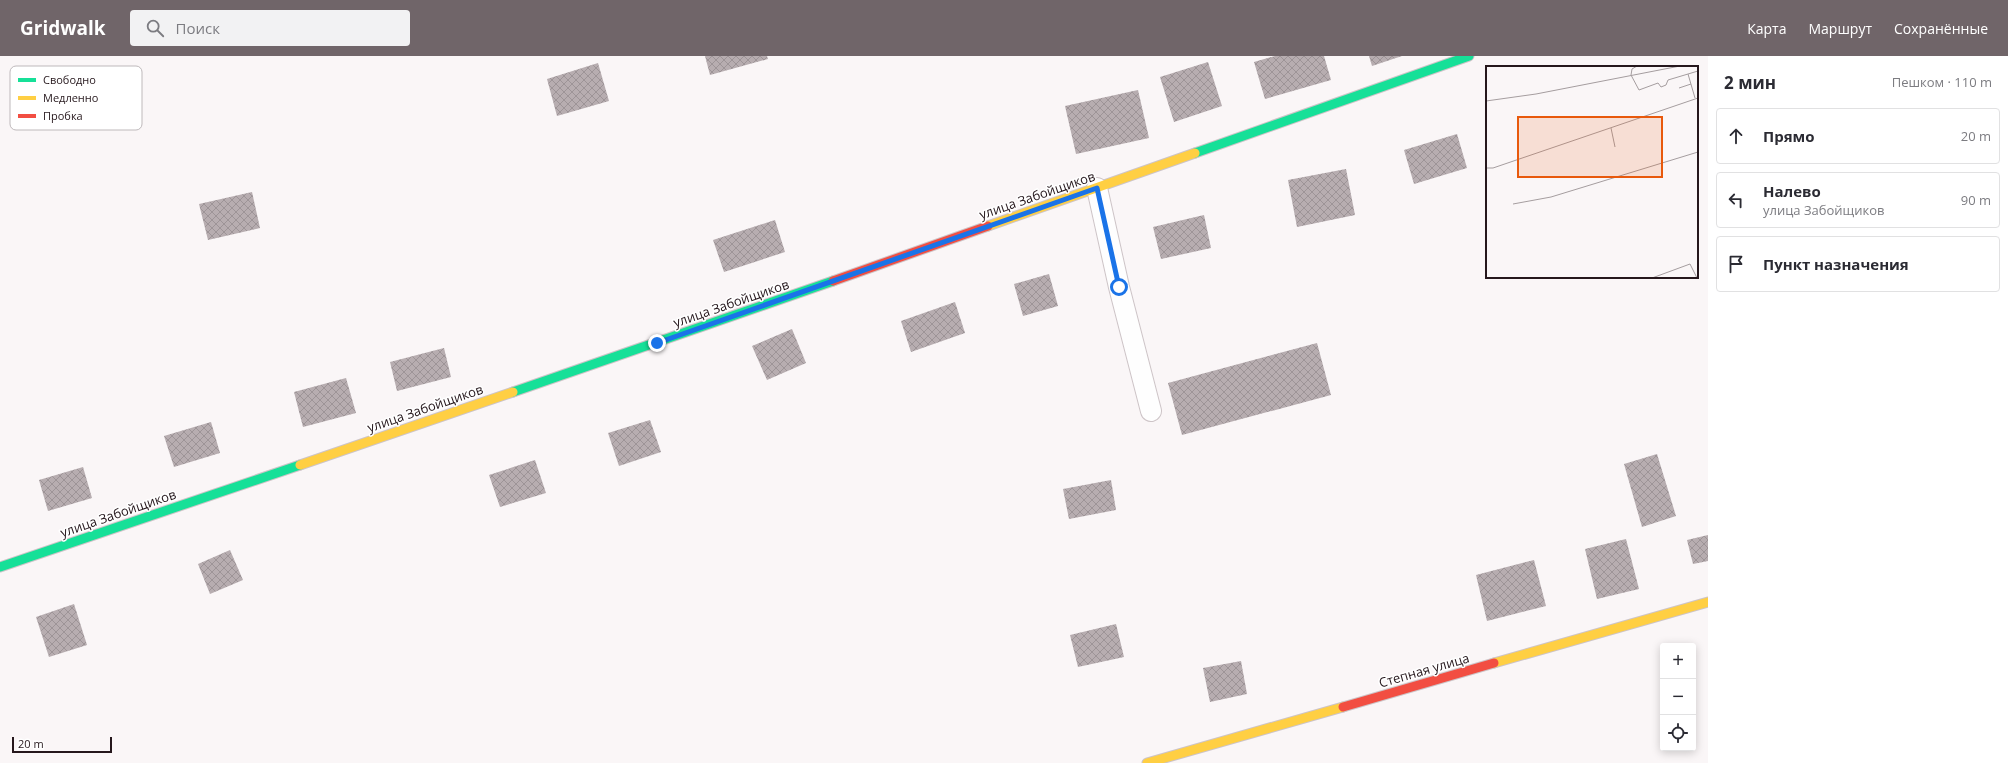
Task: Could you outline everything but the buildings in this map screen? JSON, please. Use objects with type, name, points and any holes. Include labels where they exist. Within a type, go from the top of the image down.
[{"type":"street","name":"улица Забойщиков","points":[[0,567],[657,343],[1469,56]]},
{"type":"street","name":"Степная улица","points":[[1146,763],[1708,602]]},
{"type":"lane","points":[[1097,188],[1119,287],[1151,411]]},
{"type":"traffic: fast","points":[[1195,153],[1469,56]]},
{"type":"traffic: fast","points":[[513,392],[833,281]]},
{"type":"traffic: fast","points":[[0,567],[300,465]]},
{"type":"traffic: slow","points":[[988,226],[1195,153]]},
{"type":"traffic: slow","points":[[300,465],[513,392]]},
{"type":"traffic: slow","points":[[1494,663],[1708,602]]},
{"type":"traffic: slow","points":[[1147,763],[1343,707]]},
{"type":"traffic: jam","points":[[833,281],[988,226]]},
{"type":"traffic: jam","points":[[1343,707],[1494,663]]},
{"type":"route","points":[[657,343],[1097,188],[1119,287]]}]
